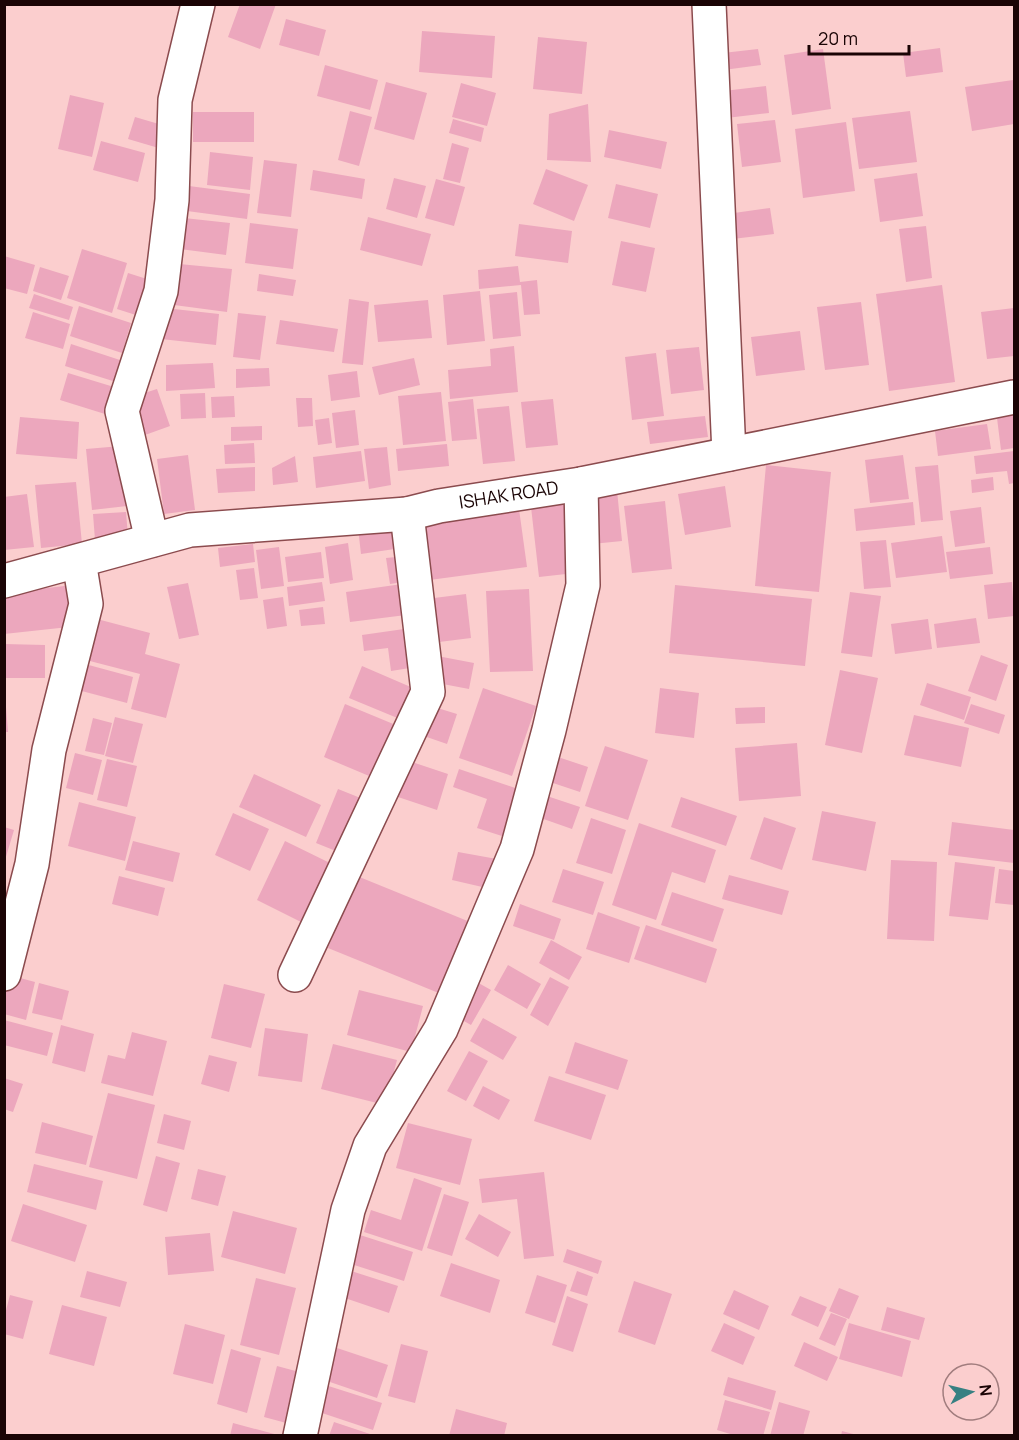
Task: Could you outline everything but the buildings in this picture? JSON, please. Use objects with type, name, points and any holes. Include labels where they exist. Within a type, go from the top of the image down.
[{"type":"street","points":[[153,540],[122,411],[161,291],[172,201],[175,100],[198,4]]},
{"type":"street","points":[[708,4],[729,454]]},
{"type":"street","name":"ISHAK ROAD","points":[[4,581],[190,530],[407,514],[438,506],[581,484],[1014,397]]},
{"type":"street","points":[[300,1436],[348,1210],[370,1146],[441,1029],[517,849],[549,730],[583,585],[581,484]]},
{"type":"street","points":[[295,975],[428,692],[407,514]]},
{"type":"street","points":[[4,974],[32,864],[49,750],[86,604],[79,561]]}]
